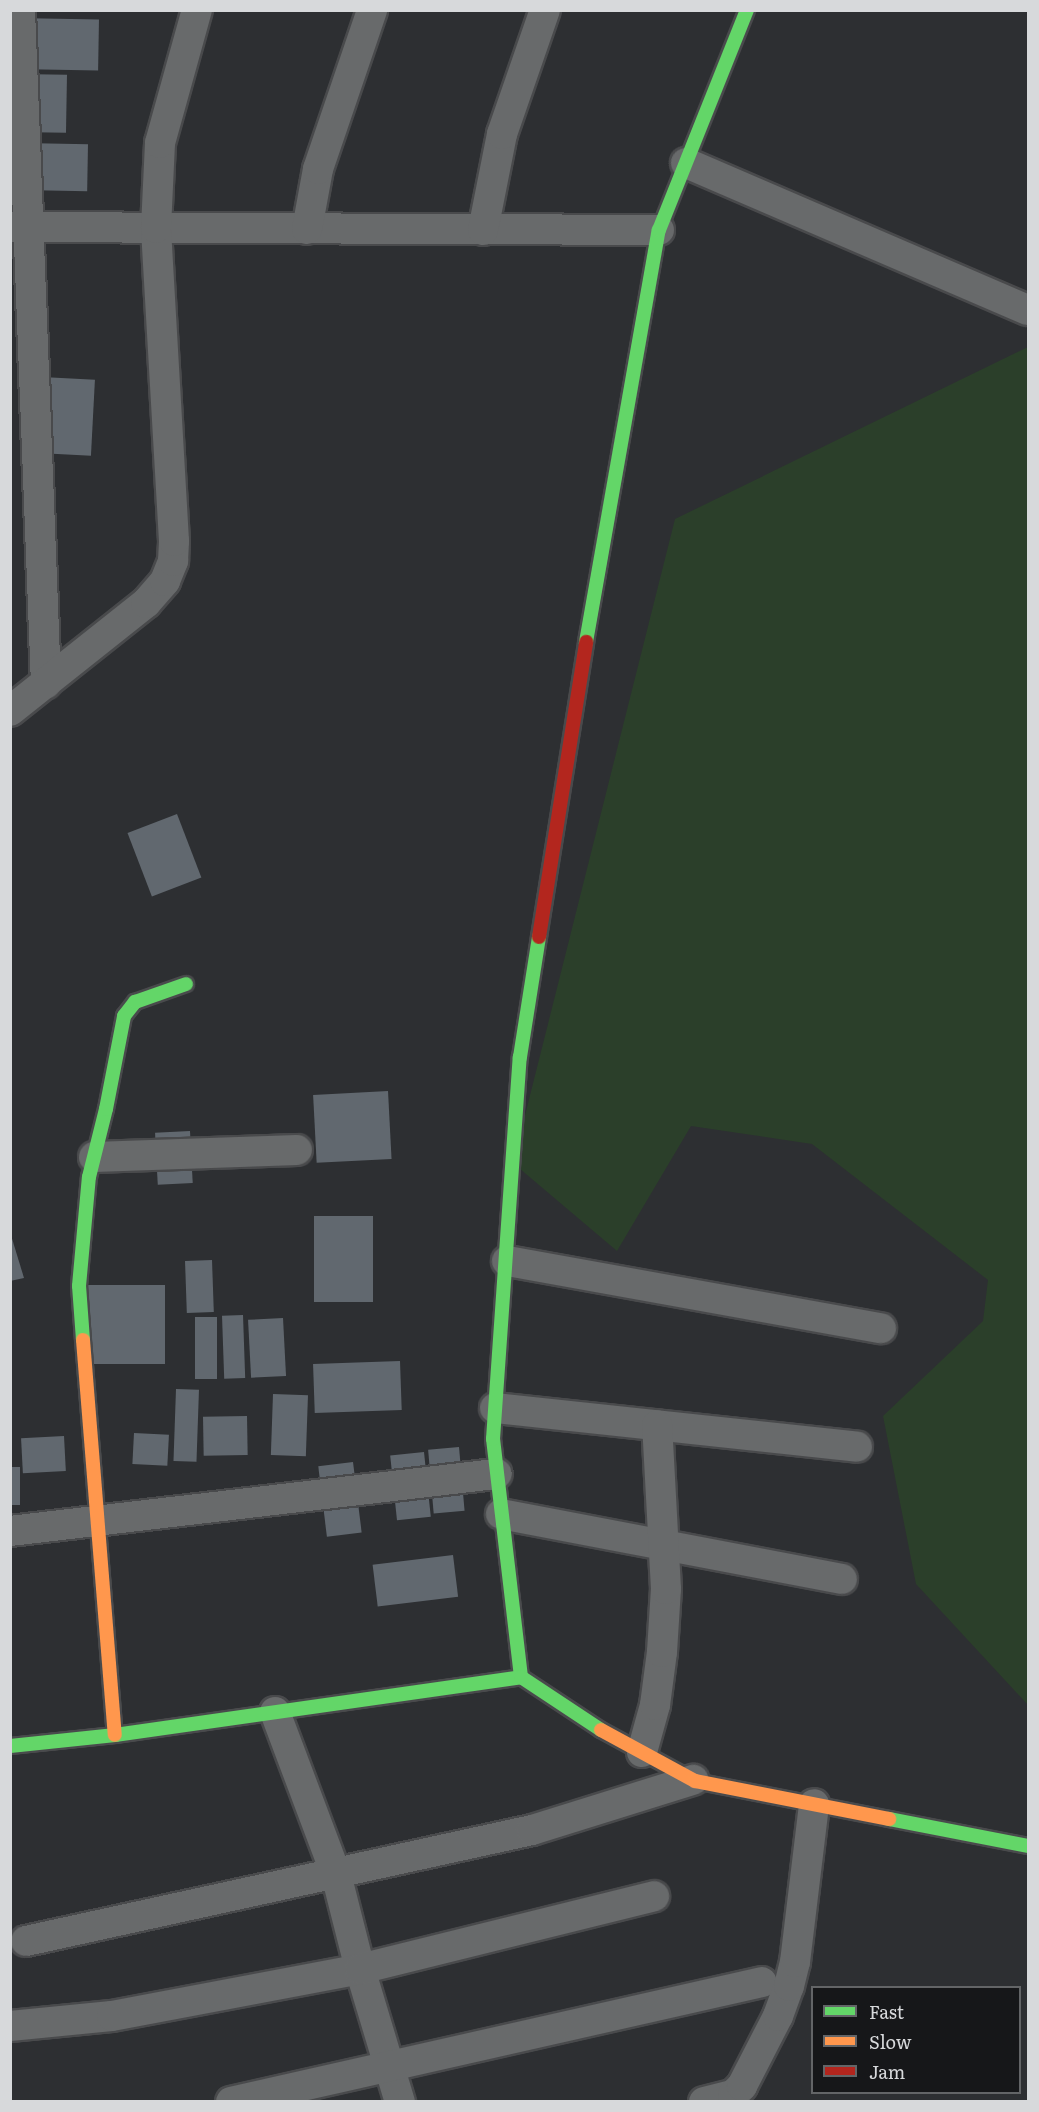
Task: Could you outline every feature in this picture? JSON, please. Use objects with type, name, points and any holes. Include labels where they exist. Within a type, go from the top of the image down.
[{"type":"street","points":[[20,10],[20,227],[46,683]]},
{"type":"street","points":[[10,711],[146,603],[165,581],[173,561],[174,541],[156,228],[160,143],[197,10]]},
{"type":"street","points":[[308,229],[318,169],[372,10]]},
{"type":"street","points":[[483,230],[502,134],[545,10]]},
{"type":"street","points":[[521,1677],[492,1439],[507,1262],[520,1058],[602,543],[659,230],[747,10]]},
{"type":"street","points":[[686,163],[1029,310]]},
{"type":"street","points":[[20,227],[659,230]]},
{"type":"street","points":[[115,1735],[96,1521],[79,1286],[89,1177],[124,1016],[135,1002],[186,984]]},
{"type":"street","points":[[94,1157],[297,1150]]},
{"type":"street","points":[[507,1262],[881,1328]]},
{"type":"street","points":[[495,1408],[857,1448]]},
{"type":"street","points":[[642,1752],[655,1705],[662,1652],[666,1589],[657,1425]]},
{"type":"street","points":[[10,1531],[497,1474]]},
{"type":"street","points":[[501,1514],[842,1579]]},
{"type":"street","points":[[10,1746],[115,1735],[521,1677],[590,1724],[693,1780],[1029,1846]]},
{"type":"street","points":[[275,1712],[336,1874],[360,1969],[392,2066],[400,2102]]},
{"type":"street","points":[[26,1941],[532,1830],[693,1780]]},
{"type":"street","points":[[704,2102],[733,2095],[742,2086],[778,2016],[795,1962],[814,1804]]},
{"type":"street","points":[[10,2026],[112,2016],[360,1969],[654,1896]]},
{"type":"street","points":[[231,2102],[762,1982]]},
{"type":"green space","points":[[1028,347],[1028,1705],[916,1584],[883,1416],[983,1321],[988,1280],[812,1144],[691,1126],[617,1251],[513,1163],[675,519]]},
{"type":"building","points":[[16,18],[99,19],[98,70],[15,69]]},
{"type":"building","points":[[18,74],[67,75],[66,133],[17,132]]},
{"type":"building","points":[[23,143],[88,144],[87,191],[22,190]]},
{"type":"building","points":[[42,377],[95,380],[91,456],[38,453]]},
{"type":"building","points":[[177,814],[201,877],[152,896],[128,833]]},
{"type":"building","points":[[388,1091],[392,1159],[317,1163],[313,1095]]},
{"type":"building","points":[[190,1131],[193,1183],[158,1185],[155,1133]]},
{"type":"building","points":[[314,1216],[373,1216],[373,1302],[314,1302]]},
{"type":"building","points":[[10,1232],[24,1278],[10,1281]]},
{"type":"building","points":[[212,1260],[214,1312],[187,1313],[185,1261]]},
{"type":"building","points":[[82,1285],[165,1285],[165,1364],[82,1364]]},
{"type":"building","points":[[243,1315],[245,1378],[224,1379],[222,1316]]},
{"type":"building","points":[[195,1317],[217,1317],[217,1379],[195,1379]]},
{"type":"building","points":[[283,1318],[286,1376],[251,1378],[248,1320]]},
{"type":"building","points":[[400,1361],[402,1410],[315,1413],[313,1364]]},
{"type":"building","points":[[176,1389],[199,1390],[196,1462],[173,1461]]},
{"type":"building","points":[[273,1394],[308,1395],[306,1456],[271,1455]]},
{"type":"building","points":[[247,1416],[248,1455],[204,1456],[203,1417]]},
{"type":"building","points":[[134,1433],[169,1435],[167,1466],[132,1464]]},
{"type":"building","points":[[64,1436],[66,1471],[23,1473],[21,1438]]},
{"type":"building","points":[[459,1447],[465,1511],[434,1513],[428,1450]]},
{"type":"building","points":[[424,1452],[431,1517],[397,1520],[390,1456]]},
{"type":"building","points":[[353,1462],[362,1532],[327,1537],[318,1466]]},
{"type":"building","points":[[10,1467],[20,1467],[20,1505],[10,1505]]},
{"type":"building","points":[[453,1555],[458,1597],[378,1607],[373,1565]]},
{"type":"traffic: fast","points":[[586,642],[659,230],[747,10]]},
{"type":"traffic: fast","points":[[521,1677],[493,1439],[520,1057],[539,937]]},
{"type":"traffic: fast","points":[[83,1340],[79,1286],[89,1177],[106,1109],[124,1016],[135,1002],[186,984]]},
{"type":"traffic: fast","points":[[10,1746],[115,1735],[521,1677],[601,1730]]},
{"type":"traffic: fast","points":[[889,1819],[1028,1846]]},
{"type":"traffic: slow","points":[[83,1340],[115,1735]]},
{"type":"traffic: slow","points":[[601,1730],[695,1781],[889,1819]]},
{"type":"traffic: jam","points":[[539,937],[586,642]]}]
